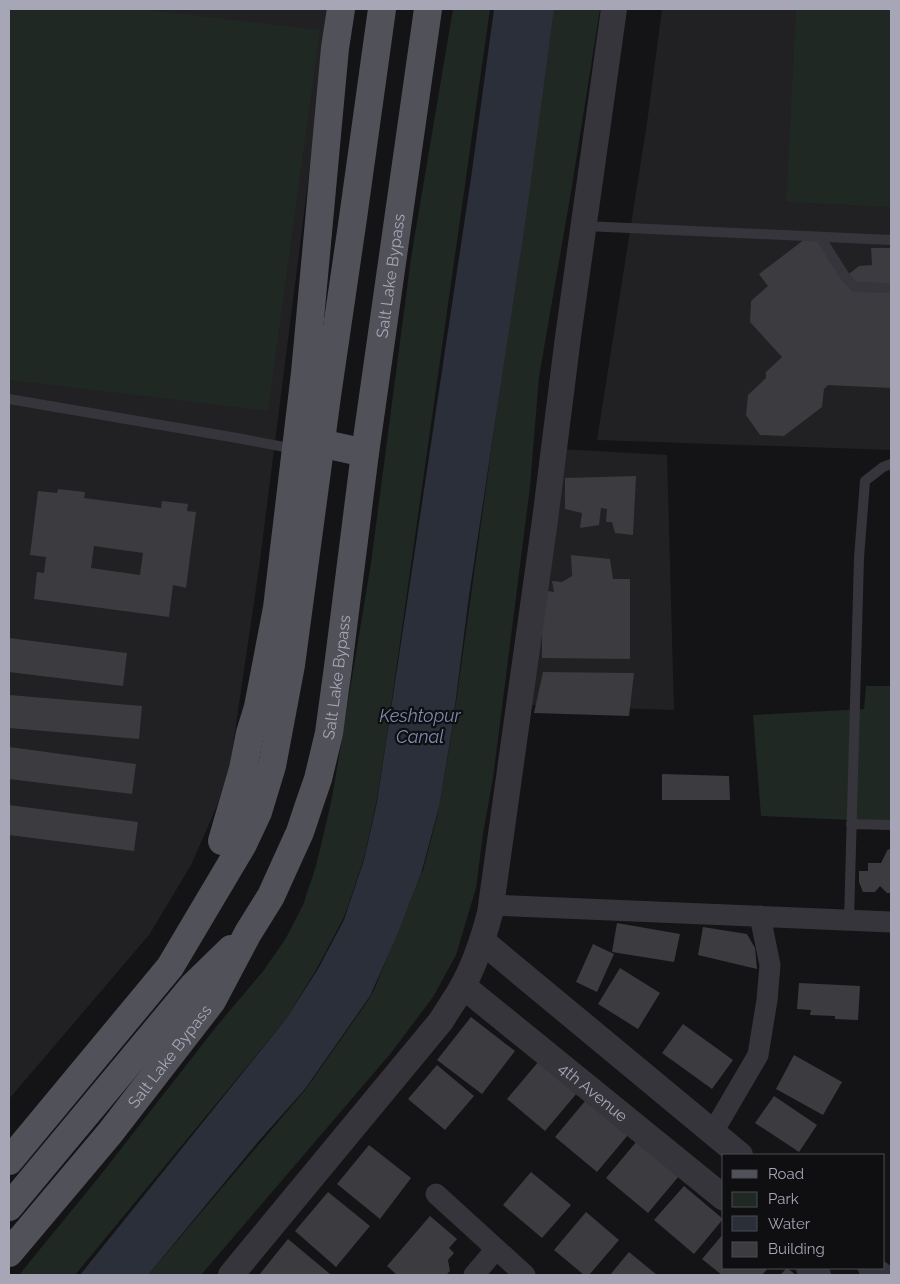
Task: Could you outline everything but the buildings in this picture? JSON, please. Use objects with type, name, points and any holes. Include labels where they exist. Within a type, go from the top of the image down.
[{"type":"main road","points":[[9,1161],[170,967],[243,844],[258,812],[272,766],[291,664],[312,509],[304,451],[305,373],[335,48],[341,9]]},
{"type":"main road","points":[[222,841],[258,707],[372,82],[382,9]]},
{"type":"main road","name":"Salt Lake Bypass","points":[[9,1253],[110,1133],[212,1001],[248,933],[271,896],[300,832],[309,806],[329,733],[365,453],[428,9]]},
{"type":"main road","points":[[326,142],[372,82]]},
{"type":"main road","points":[[304,451],[365,453]]},
{"type":"main road","points":[[9,1207],[193,986],[248,933]]},
{"type":"street","points":[[231,1275],[441,1021],[463,986],[482,941],[491,905],[614,9]]},
{"type":"street","points":[[222,841],[224,874]]},
{"type":"street","points":[[491,905],[891,922]]},
{"type":"street","points":[[713,1132],[758,1055],[767,1000],[770,965],[760,916]]},
{"type":"street","points":[[482,941],[739,1154]]},
{"type":"street","name":"4th Avenue","points":[[463,986],[722,1196]]},
{"type":"street","points":[[436,1194],[525,1275]]},
{"type":"street","points":[[474,1275],[496,1249]]},
{"type":"lane","points":[[583,226],[891,240]]},
{"type":"lane","points":[[820,237],[846,278],[855,287],[891,288]]},
{"type":"lane","points":[[9,399],[304,451]]},
{"type":"lane","points":[[849,920],[859,558],[865,481],[883,467],[891,464]]},
{"type":"lane","points":[[852,824],[891,825]]},
{"type":"shaded area","points":[[9,9],[330,9],[259,568],[230,765],[217,806],[191,865],[149,935],[9,1099]]},
{"type":"shaded area","points":[[662,9],[891,9],[891,450],[597,440],[647,123]]},
{"type":"shaded area","points":[[560,449],[667,455],[674,710],[527,705]]},
{"type":"green space","points":[[9,9],[139,9],[320,30],[268,411],[9,380]]},
{"type":"green space","points":[[453,9],[490,9],[377,799],[364,858],[348,906],[316,970],[286,1019],[75,1275],[19,1275],[99,1177],[216,1027],[264,970],[286,938],[303,905],[316,866],[332,798],[371,563],[411,258]]},
{"type":"green space","points":[[553,9],[600,9],[539,377],[530,487],[493,778],[476,888],[456,955],[433,997],[391,1053],[201,1275],[148,1275],[306,1089],[367,1002],[374,990],[423,870],[437,817],[451,738]]},
{"type":"green space","points":[[796,9],[891,9],[891,207],[786,202]]},
{"type":"green space","points":[[866,686],[891,686],[891,821],[761,816],[753,715],[864,709]]},
{"type":"water","name":"Keshtopur Canal","points":[[494,9],[554,9],[527,210],[469,596],[452,729],[439,807],[421,874],[370,996],[305,1089],[257,1143],[148,1275],[80,1275],[286,1019],[318,969],[344,920],[364,860],[377,802],[471,178]]}]
